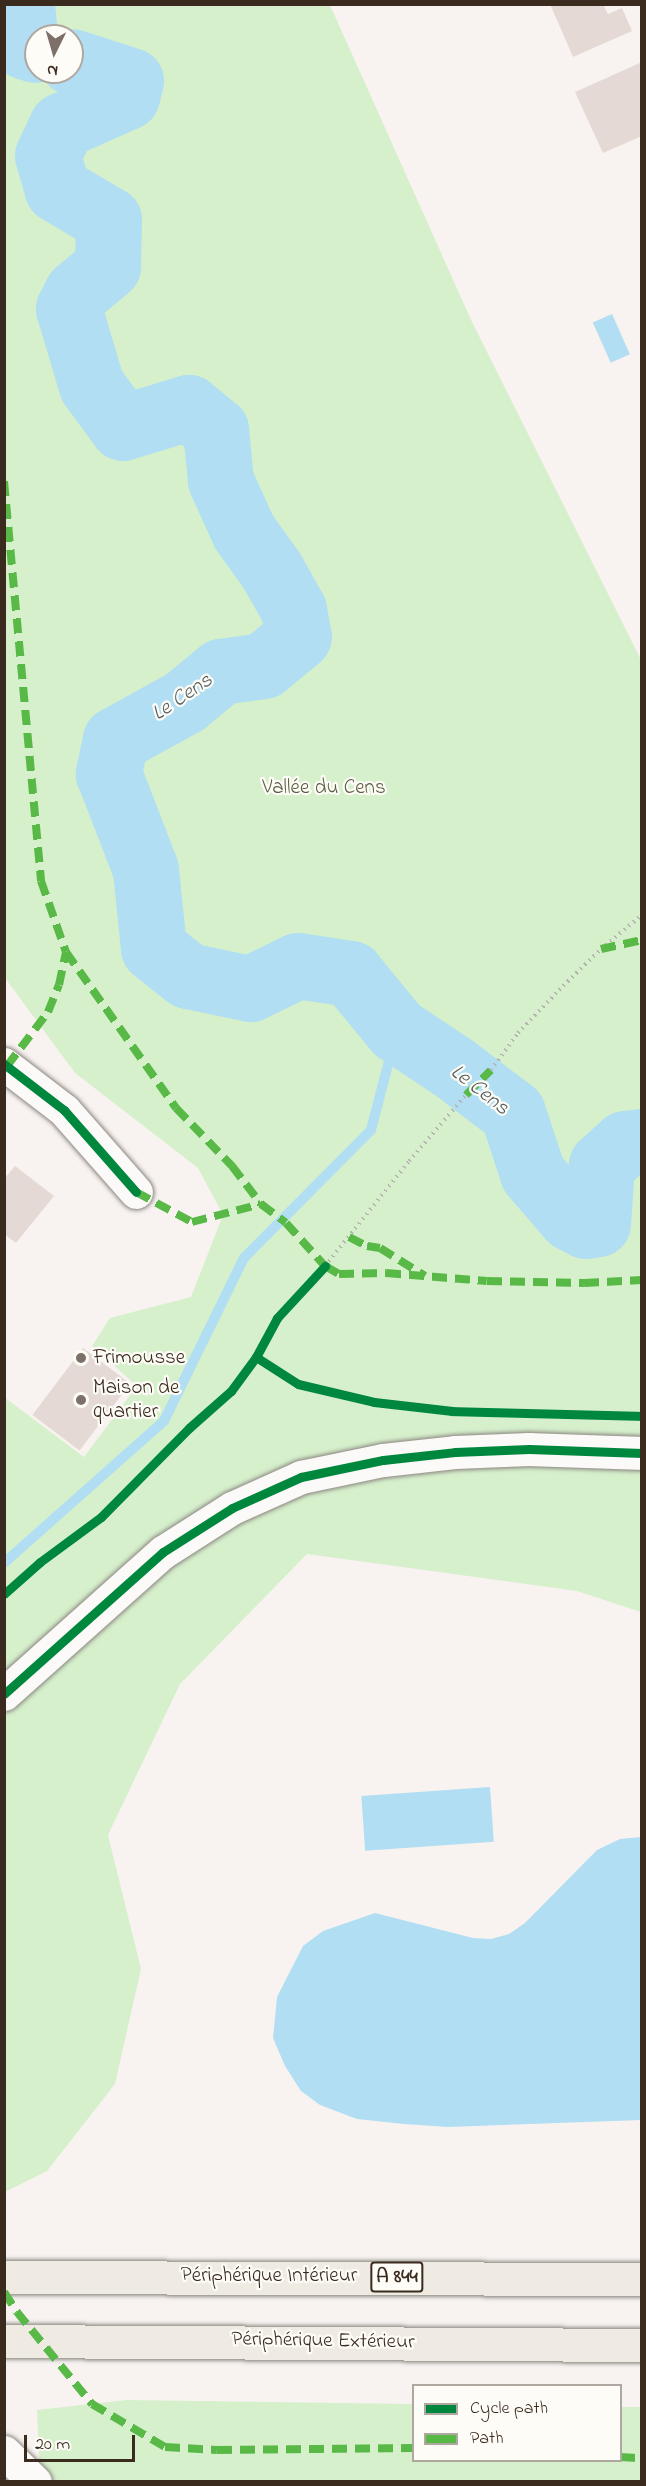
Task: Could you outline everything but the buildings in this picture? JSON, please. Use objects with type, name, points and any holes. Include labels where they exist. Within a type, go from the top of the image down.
[{"type":"highway","name":"Périphérique Intérieur","points":[[4,2277],[642,2279]]},
{"type":"highway","name":"Périphérique Extérieur","points":[[4,2341],[251,2340],[642,2345]]},
{"type":"street","points":[[4,1064],[64,1110],[136,1192]]},
{"type":"street","points":[[4,1694],[163,1552],[232,1508],[301,1477],[383,1460],[455,1452],[529,1449],[642,1453]]},
{"type":"street","points":[[4,2452],[35,2481]]},
{"type":"path","points":[[491,1070],[518,1033],[559,990],[601,949],[642,915]]},
{"type":"path","points":[[322,1269],[409,1161],[466,1095]]},
{"type":"green space","name":"Vallée du Cens","points":[[5,5],[330,5],[472,322],[641,660],[641,1612],[577,1591],[307,1554],[180,1684],[108,1835],[141,1969],[115,2084],[47,2171],[5,2192],[4,1397],[84,1457],[137,1386],[92,1346],[110,1318],[191,1297],[223,1215],[198,1168],[75,1073],[5,978]]},
{"type":"green space","points":[[127,2400],[412,2404],[412,2462],[622,2462],[622,2407],[641,2407],[641,2481],[40,2481],[37,2410]]},
{"type":"water","points":[[612,314],[630,354],[611,363],[593,323]]},
{"type":"water","points":[[490,1787],[494,1842],[365,1851],[361,1796]]},
{"type":"water","points":[[641,1837],[641,2120],[448,2127],[404,2124],[357,2119],[320,2105],[301,2091],[285,2066],[273,2038],[277,1997],[303,1946],[323,1931],[375,1913],[473,1938],[491,1939],[509,1934],[525,1923],[597,1850],[620,1839]]},
{"type":"waterway","name":"Le Cens","points":[[22,4],[24,26]]},
{"type":"waterway","name":"Le Cens","points":[[84,66],[131,81],[127,97],[62,126],[48,156],[58,190],[109,220],[108,267],[77,293],[69,309],[92,386],[123,428],[189,408],[216,430],[221,481],[244,532],[272,571],[294,610],[299,637],[264,666],[221,672],[185,702],[116,740],[109,774],[146,870],[154,949],[188,976],[251,989],[298,966],[351,974],[397,1030],[454,1068],[513,1113],[533,1174],[571,1218],[586,1226],[598,1224],[602,1165],[625,1144],[642,1142]]},
{"type":"waterway","points":[[4,1563],[164,1421],[244,1258],[371,1130],[397,1030]]},
{"type":"marked path","points":[[4,481],[41,881],[66,952],[176,1108],[232,1166],[261,1204],[286,1223],[325,1266],[339,1274],[386,1273],[487,1281],[584,1283],[642,1280]]},
{"type":"marked path","points":[[601,949],[642,940]]},
{"type":"marked path","points":[[7,1066],[48,1012],[59,985],[66,952]]},
{"type":"marked path","points":[[466,1095],[491,1070]]},
{"type":"marked path","points":[[136,1192],[192,1222],[261,1204]]},
{"type":"marked path","points":[[349,1237],[367,1246],[380,1248],[425,1276]]},
{"type":"marked path","points":[[4,2292],[17,2312],[92,2404],[165,2447],[217,2450],[412,2448]]},
{"type":"marked path","points":[[622,2457],[642,2458]]},
{"type":"cycle path","points":[[4,1064],[64,1110],[136,1192]]},
{"type":"cycle path","points":[[4,1594],[40,1562],[101,1517],[189,1428],[231,1391],[256,1357],[277,1318],[325,1266]]},
{"type":"cycle path","points":[[256,1357],[298,1384],[374,1402],[452,1411],[642,1416]]},
{"type":"cycle path","points":[[4,1694],[163,1552],[232,1508],[301,1477],[383,1460],[455,1452],[529,1449],[642,1453]]},
{"type":"place","name":"Frimousse","points":[[81,1358]]},
{"type":"place","name":"Maison de quartier","points":[[81,1400]]}]
